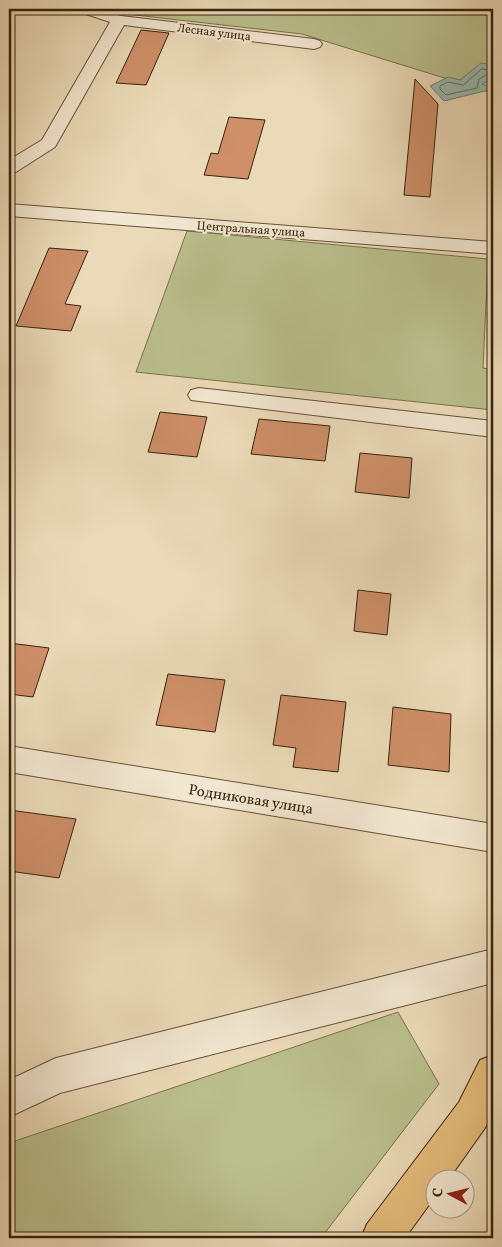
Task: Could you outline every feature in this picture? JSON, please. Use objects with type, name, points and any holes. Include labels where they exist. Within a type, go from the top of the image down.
[{"type":"main road","points":[[381,1238],[472,1115],[493,1073]]},
{"type":"street","name":"Лесная улица","points":[[85,9],[119,20],[314,44]]},
{"type":"street","points":[[9,168],[49,143],[119,20]]},
{"type":"street","name":"Центральная улица","points":[[9,210],[493,248]]},
{"type":"street","points":[[199,395],[493,429]]},
{"type":"street","name":"Родниковая улица","points":[[9,759],[493,838]]},
{"type":"street","points":[[9,1099],[56,1076],[493,966]]},
{"type":"green space","points":[[111,9],[493,9],[493,93],[302,34],[126,14]]},
{"type":"green space","points":[[187,231],[488,259],[483,368],[493,370],[493,410],[136,372]]},
{"type":"green space","points":[[398,1012],[439,1084],[321,1238],[9,1238],[9,1143]]},
{"type":"water","points":[[481,63],[493,65],[493,78],[482,84],[493,89],[444,101],[430,86],[448,77],[460,80]]},
{"type":"building","points":[[141,30],[169,33],[146,85],[116,83]]},
{"type":"building","points":[[415,79],[438,104],[430,197],[404,195]]},
{"type":"building","points":[[229,117],[265,120],[248,179],[204,175],[211,153],[218,154]]},
{"type":"building","points":[[49,248],[88,251],[65,304],[81,306],[71,331],[16,326]]},
{"type":"building","points":[[160,412],[207,417],[197,457],[148,452]]},
{"type":"building","points":[[259,419],[330,426],[325,461],[251,454]]},
{"type":"building","points":[[360,453],[412,458],[409,498],[355,492]]},
{"type":"building","points":[[358,590],[391,594],[387,635],[354,631]]},
{"type":"building","points":[[9,643],[49,648],[33,697],[9,694]]},
{"type":"building","points":[[168,674],[225,680],[215,732],[156,725]]},
{"type":"building","points":[[281,695],[346,702],[338,772],[293,767],[296,748],[273,745]]},
{"type":"building","points":[[393,707],[451,714],[449,772],[388,765]]},
{"type":"building","points":[[9,810],[76,819],[59,878],[9,871]]}]
